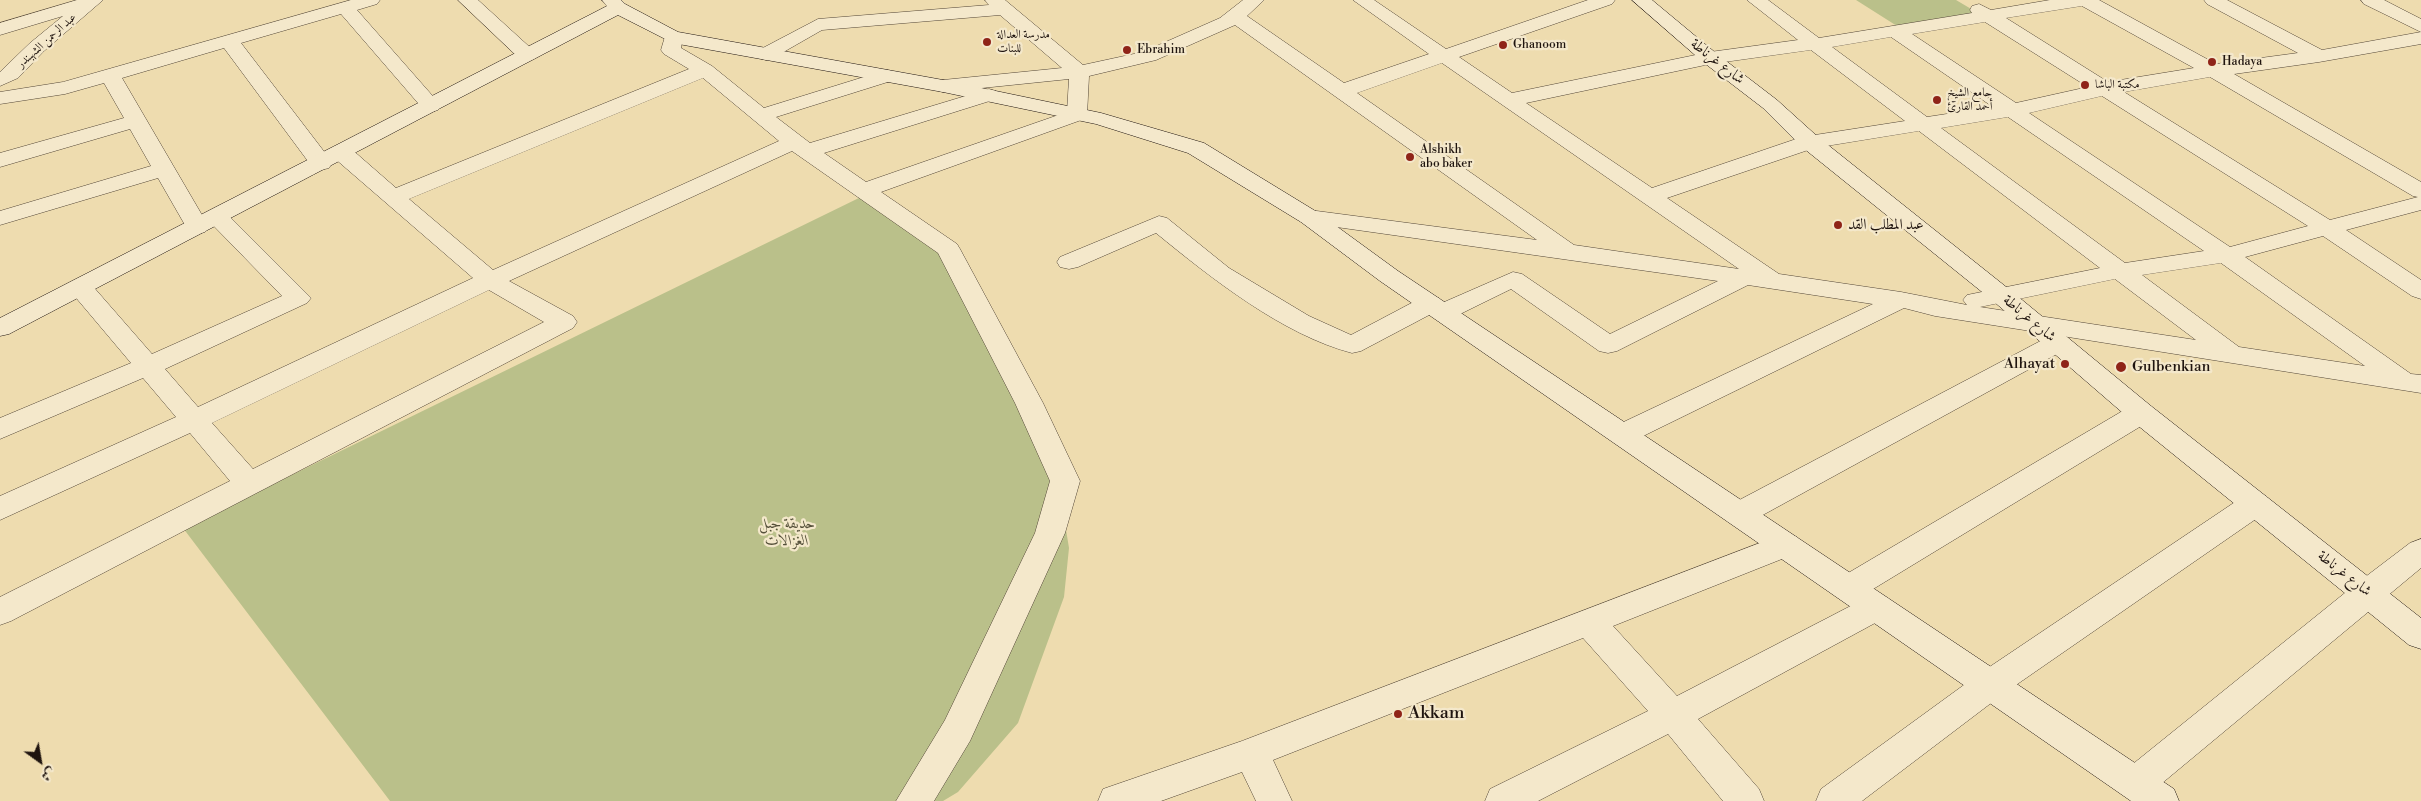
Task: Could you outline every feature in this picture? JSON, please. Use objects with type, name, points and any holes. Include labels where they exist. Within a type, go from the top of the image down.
[{"type":"street","points":[[0,29],[94,0]]},
{"type":"street","name":"عبد الرحمن الشهبندر","points":[[1,95],[11,74],[37,47],[94,0]]},
{"type":"street","points":[[1,95],[65,88],[371,0]]},
{"type":"street","points":[[467,0],[527,55]]},
{"type":"street","points":[[943,86],[1079,72],[1149,56],[1227,22],[1256,0]]},
{"type":"street","points":[[1362,0],[1774,281]]},
{"type":"street","points":[[1342,91],[1606,0]]},
{"type":"street","name":"شارع غرناطة","points":[[1641,0],[1710,58],[1770,104],[1810,142],[2001,295],[2141,413],[2421,636]]},
{"type":"street","points":[[1756,0],[2234,356]]},
{"type":"street","points":[[1963,0],[2327,228],[2421,291]]},
{"type":"street","points":[[1509,100],[1710,58],[1815,44],[2085,0],[2421,191]]},
{"type":"street","points":[[2213,0],[2319,56]]},
{"type":"street","points":[[2370,0],[2421,26]]},
{"type":"street","points":[[0,328],[81,288],[527,55],[614,4],[673,38],[990,95],[1100,119],[1196,148],[1310,217],[1436,308],[2149,792],[2367,592],[2421,551]]},
{"type":"street","points":[[766,54],[818,26],[1000,5],[1079,72]]},
{"type":"street","points":[[345,8],[430,106]]},
{"type":"street","points":[[1235,16],[1568,251]]},
{"type":"street","points":[[1893,30],[2014,110],[2413,383]]},
{"type":"street","points":[[673,38],[671,50],[705,70],[801,147],[948,249],[1030,403],[1066,481],[1050,534],[958,730],[914,801]]},
{"type":"street","points":[[1649,196],[1810,142],[2014,110],[2105,89],[2211,71],[2319,56],[2421,38]]},
{"type":"street","points":[[0,612],[564,322],[490,280],[393,197],[331,158],[229,41]]},
{"type":"street","points":[[0,60],[37,47]]},
{"type":"street","points":[[393,197],[705,70]]},
{"type":"street","points":[[1077,115],[1079,72]]},
{"type":"street","points":[[0,429],[148,366],[298,298],[207,222],[164,169],[110,75]]},
{"type":"street","points":[[762,115],[887,76]]},
{"type":"street","points":[[0,509],[194,420],[490,280],[801,147],[990,95]]},
{"type":"street","points":[[864,190],[1077,115]]},
{"type":"street","points":[[0,160],[136,121]]},
{"type":"street","points":[[0,218],[164,169]]},
{"type":"street","points":[[1935,308],[2120,271],[2226,255],[2421,203]]},
{"type":"street","points":[[1310,217],[1568,251],[1901,300],[1935,308],[2032,321],[2234,356],[2413,383]]},
{"type":"street","points":[[1069,262],[1159,223],[1220,273],[1300,322],[1352,346],[1436,308],[1513,280],[1608,345],[1743,278]]},
{"type":"street","points":[[81,288],[249,484]]},
{"type":"street","points":[[1623,434],[1901,300]]},
{"type":"street","points":[[1739,514],[2057,343]]},
{"type":"street","points":[[1849,588],[2141,413]]},
{"type":"street","points":[[1834,801],[1991,684],[2255,504]]},
{"type":"street","points":[[1116,801],[1251,753],[1590,623],[1786,545]]},
{"type":"street","points":[[1503,801],[1877,607]]},
{"type":"street","points":[[1590,623],[1673,714],[1746,801]]},
{"type":"street","points":[[1251,753],[1274,801]]},
{"type":"green space","points":[[1856,0],[1956,0],[1978,13],[1897,26]]},
{"type":"green space","name":"حديقة جبل الغزالات","points":[[863,196],[941,251],[1055,463],[1069,548],[1064,597],[1018,723],[958,792],[943,801],[390,801],[183,528]]},
{"type":"place","name":"مدرسة العدالة للبنات","points":[[987,42]]},
{"type":"place","name":"Ghanoom","points":[[1503,45]]},
{"type":"place","name":"Ebrahim","points":[[1127,50]]},
{"type":"place","name":"Hadaya","points":[[2212,62]]},
{"type":"place","name":"مكتبة الباشا","points":[[2085,85]]},
{"type":"place","name":"جامع الشيخ أحمد القارئ","points":[[1937,100]]},
{"type":"place","name":"Alshikh abo baker","points":[[1410,157]]},
{"type":"place","name":"عبد المطلب القد","points":[[1838,225]]},
{"type":"place","name":"Alhayat","points":[[2065,364]]},
{"type":"place","name":"Gulbenkian","points":[[2121,367]]},
{"type":"place","name":"Akkam","points":[[1398,714]]}]
